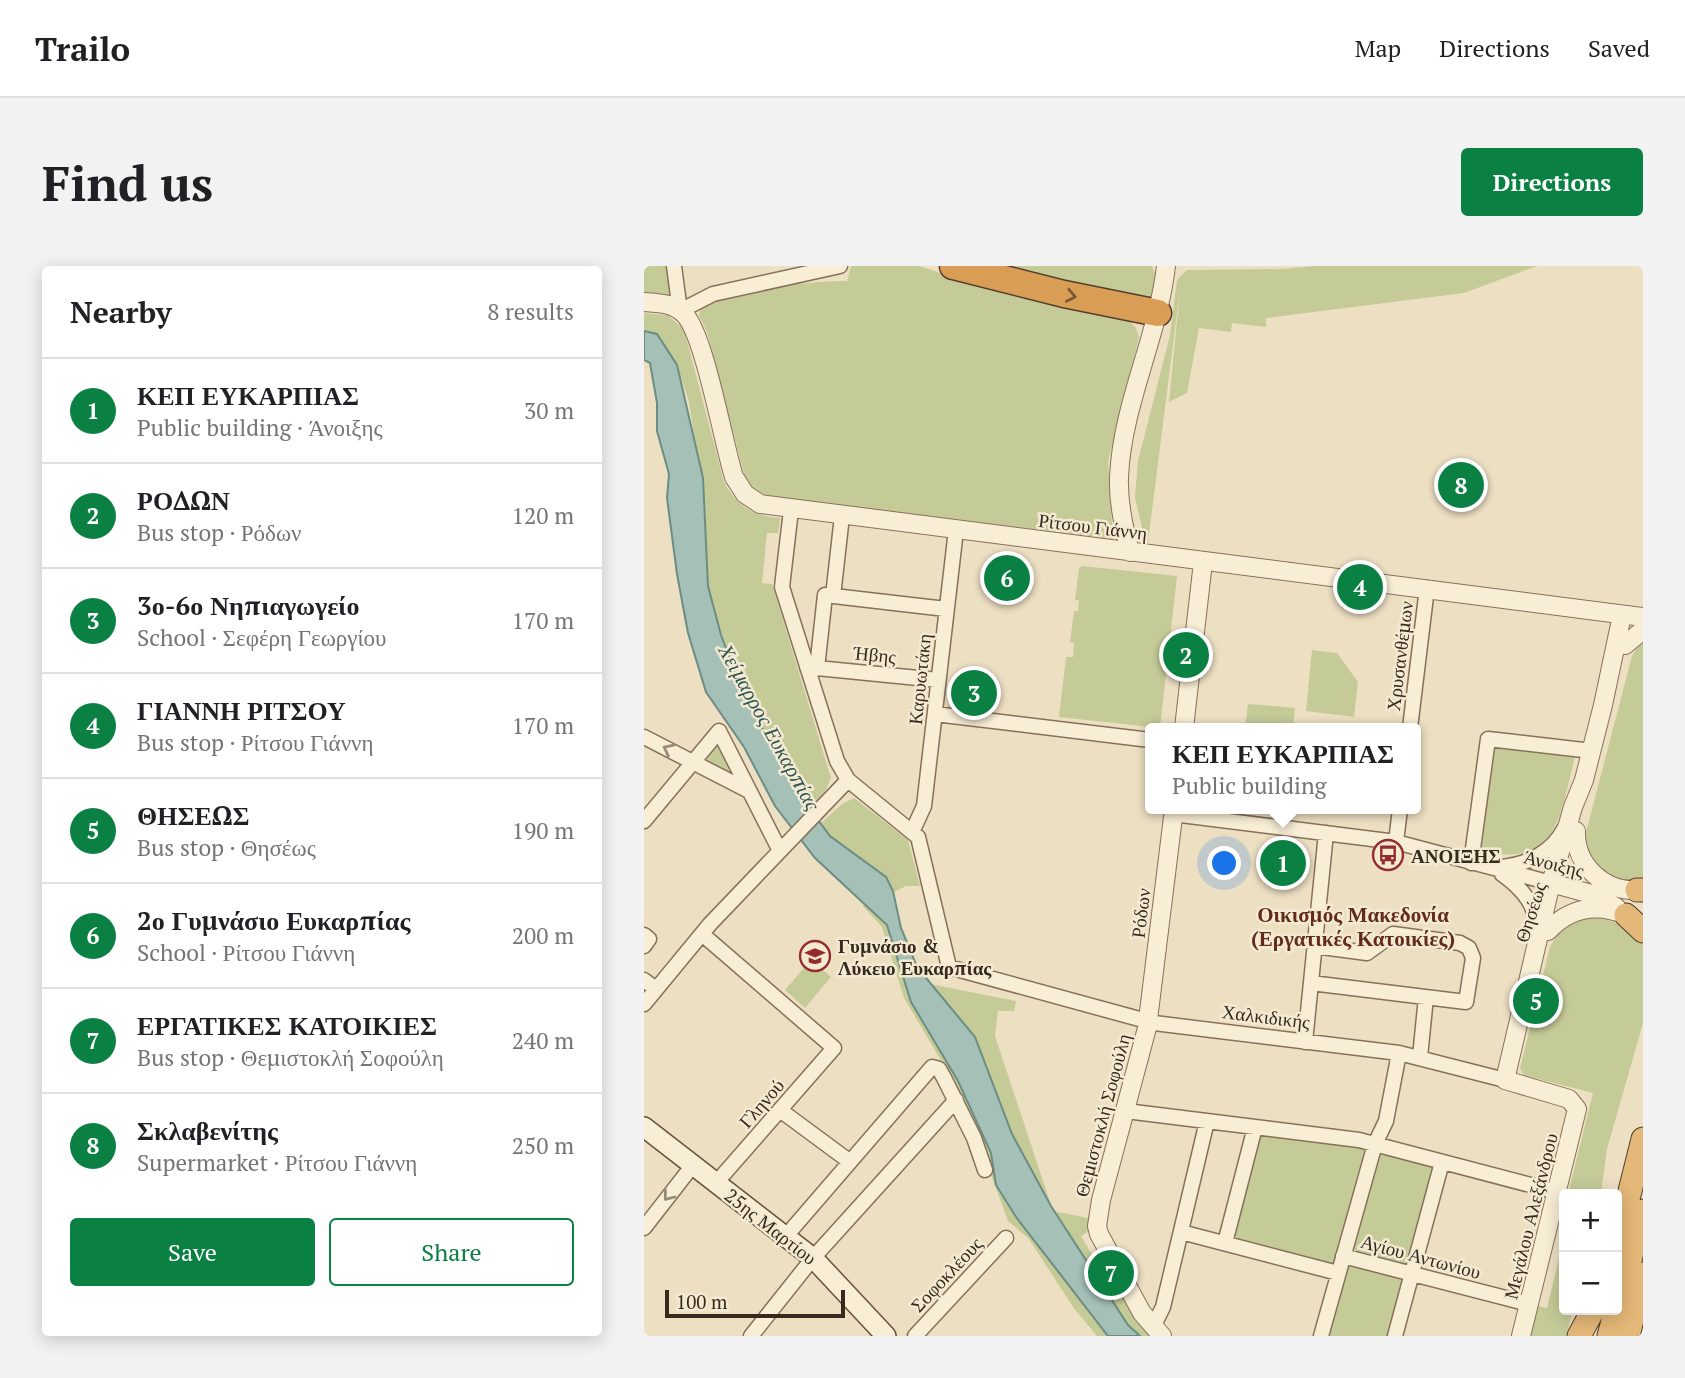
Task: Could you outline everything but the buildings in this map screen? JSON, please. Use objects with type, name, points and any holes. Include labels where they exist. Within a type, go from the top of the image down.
[{"type":"highway","points":[[953,266],[1064,295],[1158,313]]},
{"type":"highway","points":[[1622,1223],[1643,1139]]},
{"type":"highway","points":[[1622,1287],[1643,1211]]},
{"type":"highway","points":[[1628,1336],[1643,1274]]},
{"type":"highway","points":[[1579,1336],[1590,1315]]},
{"type":"highway","points":[[1591,1336],[1597,1315]]},
{"type":"highway","points":[[1609,1336],[1614,1315]]},
{"type":"main road","name":"25ης Μαρτίου","points":[[644,1127],[813,1258],[886,1336]]},
{"type":"street","points":[[674,266],[680,311]]},
{"type":"street","points":[[680,311],[713,294],[840,266]]},
{"type":"street","points":[[1130,552],[1121,506],[1120,470],[1128,426],[1158,313],[1166,266]]},
{"type":"street","points":[[644,302],[663,303],[680,311]]},
{"type":"street","name":"Ρίτσου Γιάννη","points":[[680,311],[691,323],[698,338],[739,486],[760,504],[1203,562],[1427,588],[1581,609],[1635,620]]},
{"type":"street","points":[[791,510],[782,587],[812,667],[837,761],[848,780],[912,830]]},
{"type":"street","points":[[833,596],[842,516]]},
{"type":"street","name":"Καρυωτάκη","points":[[912,830],[923,811],[956,530]]},
{"type":"street","points":[[1185,723],[1203,562]]},
{"type":"street","name":"Χρυσανθέμων","points":[[1411,723],[1427,588]]},
{"type":"street","points":[[812,667],[825,595],[946,608]]},
{"type":"street","points":[[1581,609],[1604,624],[1619,647]]},
{"type":"street","name":"Θησέως","points":[[1505,1080],[1619,647],[1635,620]]},
{"type":"street","name":"Ήβης","points":[[812,667],[938,680]]},
{"type":"street","points":[[935,714],[1145,739]]},
{"type":"street","points":[[644,821],[691,761],[719,732],[780,851]]},
{"type":"street","points":[[644,737],[750,792]]},
{"type":"street","points":[[1471,863],[1488,739],[1592,751]]},
{"type":"street","points":[[644,1004],[702,934],[848,780]]},
{"type":"street","name":"Ρόδων","points":[[1148,1022],[1174,814]]},
{"type":"street","name":"Άνοιξης","points":[[1195,814],[1396,842],[1595,895],[1640,890]]},
{"type":"street","points":[[1396,842],[1399,814]]},
{"type":"street","points":[[1492,868],[1517,865],[1543,853],[1572,828],[1580,855],[1596,876],[1618,888],[1640,890]]},
{"type":"street","name":"Χαλκιδικής","points":[[912,830],[923,852],[949,967],[1148,1022],[1420,1057],[1566,1098],[1577,1105]]},
{"type":"street","points":[[1305,1042],[1326,833]]},
{"type":"street","points":[[1492,868],[1513,883],[1530,901],[1543,933],[1565,917],[1584,909],[1605,908],[1634,923]]},
{"type":"street","name":"Άνοιξης","points":[[1595,895],[1634,923]]},
{"type":"street","name":"Γληνού","points":[[702,934],[834,1048],[716,1183]]},
{"type":"street","points":[[1311,983],[1466,1002],[1473,958],[1469,948],[1456,942],[1393,934],[1367,953],[1314,946]]},
{"type":"street","points":[[644,935],[649,939],[644,946]]},
{"type":"street","points":[[644,980],[656,989]]},
{"type":"street","points":[[1420,1057],[1426,997]]},
{"type":"street","name":"Θεμιστοκλή Σοφούλη","points":[[1148,1022],[1097,1226],[1122,1279],[1153,1333]]},
{"type":"street","points":[[1321,1336],[1375,1144],[1386,1121],[1399,1053]]},
{"type":"street","points":[[786,1236],[930,1068],[939,1069],[956,1100],[985,1170]]},
{"type":"street","points":[[751,1336],[813,1258],[956,1100]]},
{"type":"street","name":"Μεγάλου Αλεξάνδρου","points":[[1521,1336],[1577,1115],[1577,1105]]},
{"type":"street","points":[[780,1110],[849,1161]]},
{"type":"street","points":[[1126,1111],[1375,1144],[1557,1192]]},
{"type":"street","name":"Θεμιστοκλή Σοφούλη","points":[[1153,1333],[1163,1307],[1207,1121]]},
{"type":"street","points":[[1225,1242],[1255,1127]]},
{"type":"street","points":[[1395,1336],[1442,1162]]},
{"type":"street","points":[[644,1228],[693,1164]]},
{"type":"street","points":[[1181,1232],[1338,1273]]},
{"type":"street","name":"Σοφοκλέους","points":[[915,1336],[1006,1238]]},
{"type":"street","name":"Αγίου Αντωνίου","points":[[1343,1256],[1529,1304]]},
{"type":"green space","points":[[644,266],[672,266],[678,304],[644,304]]},
{"type":"green space","points":[[851,266],[919,266],[965,281],[1127,318],[1136,328],[1139,338],[1108,462],[1113,539],[771,497],[754,490],[745,478],[707,332],[699,315],[701,308],[714,301],[751,291],[847,281]]},
{"type":"green space","points":[[982,266],[1152,266],[1158,281],[1151,297],[1125,300]]},
{"type":"green space","points":[[1314,266],[1537,266],[1464,293],[1266,318],[1266,327],[1232,323],[1231,332],[1199,328],[1187,393],[1169,402],[1180,290],[1147,550],[1135,497],[1138,461],[1170,335],[1177,280],[1187,270]]},
{"type":"green space","points":[[644,313],[667,315],[684,329],[724,482],[729,490],[740,503],[754,512],[780,518],[778,533],[767,533],[762,583],[772,584],[831,778],[825,792],[798,819],[709,646],[704,501],[689,402],[677,365],[657,334],[644,331]]},
{"type":"green space","points":[[1082,566],[1177,576],[1161,723],[1145,723],[1145,726],[1059,717],[1066,657],[1073,657],[1074,643],[1070,642],[1074,611],[1078,611],[1079,600],[1075,600],[1079,568]]},
{"type":"green space","points":[[1643,638],[1643,881],[1622,879],[1604,871],[1591,857],[1585,836],[1632,656]]},
{"type":"green space","points":[[1312,650],[1337,653],[1358,682],[1354,717],[1306,711]]},
{"type":"green space","points":[[1248,704],[1295,708],[1294,723],[1246,723]]},
{"type":"green space","points":[[719,743],[734,774],[703,760]]},
{"type":"green space","points":[[1494,747],[1575,757],[1565,798],[1552,832],[1542,844],[1528,852],[1509,854],[1484,851],[1480,844]]},
{"type":"green space","points":[[854,798],[908,840],[920,886],[906,886],[894,892],[905,941],[922,974],[930,984],[1016,1001],[1014,1011],[998,1011],[995,1036],[1053,1211],[1088,1218],[1089,1231],[1081,1236],[1100,1268],[1108,1263],[1155,1336],[1097,1336],[1073,1307],[1029,1239],[1008,1221],[962,1096],[904,998],[882,927],[863,906],[883,875],[830,836],[821,823],[842,804]]},
{"type":"green space","points":[[1582,917],[1600,918],[1630,931],[1643,943],[1643,1023],[1607,1149],[1602,1189],[1569,1189],[1593,1093],[1523,1075],[1520,1068],[1550,947],[1558,932]]},
{"type":"green space","points":[[811,960],[831,977],[805,1008],[785,990]]},
{"type":"green space","points":[[1255,1127],[1375,1144],[1338,1273],[1225,1243]]},
{"type":"green space","points":[[1376,1149],[1437,1165],[1411,1265],[1350,1249]]},
{"type":"green space","points":[[1559,1259],[1559,1315],[1572,1315],[1566,1336],[1530,1336],[1538,1306],[1547,1308]]},
{"type":"green space","points":[[1347,1260],[1408,1276],[1393,1336],[1326,1336]]},
{"type":"water","name":"Χείμαρρος Ευκαρπίας","points":[[644,331],[657,334],[677,365],[703,478],[708,586],[721,635],[743,692],[795,789],[830,836],[886,877],[893,891],[901,928],[917,967],[975,1037],[1012,1134],[1051,1206],[1128,1325],[1140,1336],[1108,1336],[1016,1217],[996,1185],[991,1153],[958,1081],[911,1002],[887,925],[815,858],[775,806],[744,747],[706,692],[688,633],[677,574],[667,498],[669,474],[657,431],[657,403],[650,363],[644,360]]},
{"type":"place","name":"Σκλαβενίτης","points":[[1461,485]]},
{"type":"place","name":"2ο Γυμνάσιο Ευκαρπίας","points":[[1007,578]]},
{"type":"place","name":"ΓΙΑΝΝΗ ΡΙΤΣΟΥ","points":[[1360,587]]},
{"type":"place","name":"ΡΟΔΩΝ","points":[[1186,655]]},
{"type":"place","name":"3ο-6ο Νηπιαγωγείο","points":[[974,693]]},
{"type":"place","name":"ΑΝΟΙΞΗΣ","points":[[1388,855]]},
{"type":"place","name":"ΚΕΠ ΕΥΚΑΡΠΙΑΣ","points":[[1283,863]]},
{"type":"place","name":"Γυμνάσιο & Λύκειο Ευκαρπίας","points":[[815,956]]},
{"type":"place","name":"ΘΗΣΕΩΣ","points":[[1536,1001]]},
{"type":"place","name":"ΕΡΓΑΤΙΚΕΣ ΚΑΤΟΙΚΙΕΣ","points":[[1111,1273]]},
{"type":"district","name":"Οικισμός Μακεδονία (Εργατικές Κατοικίες)","points":[[1353,926]]}]
